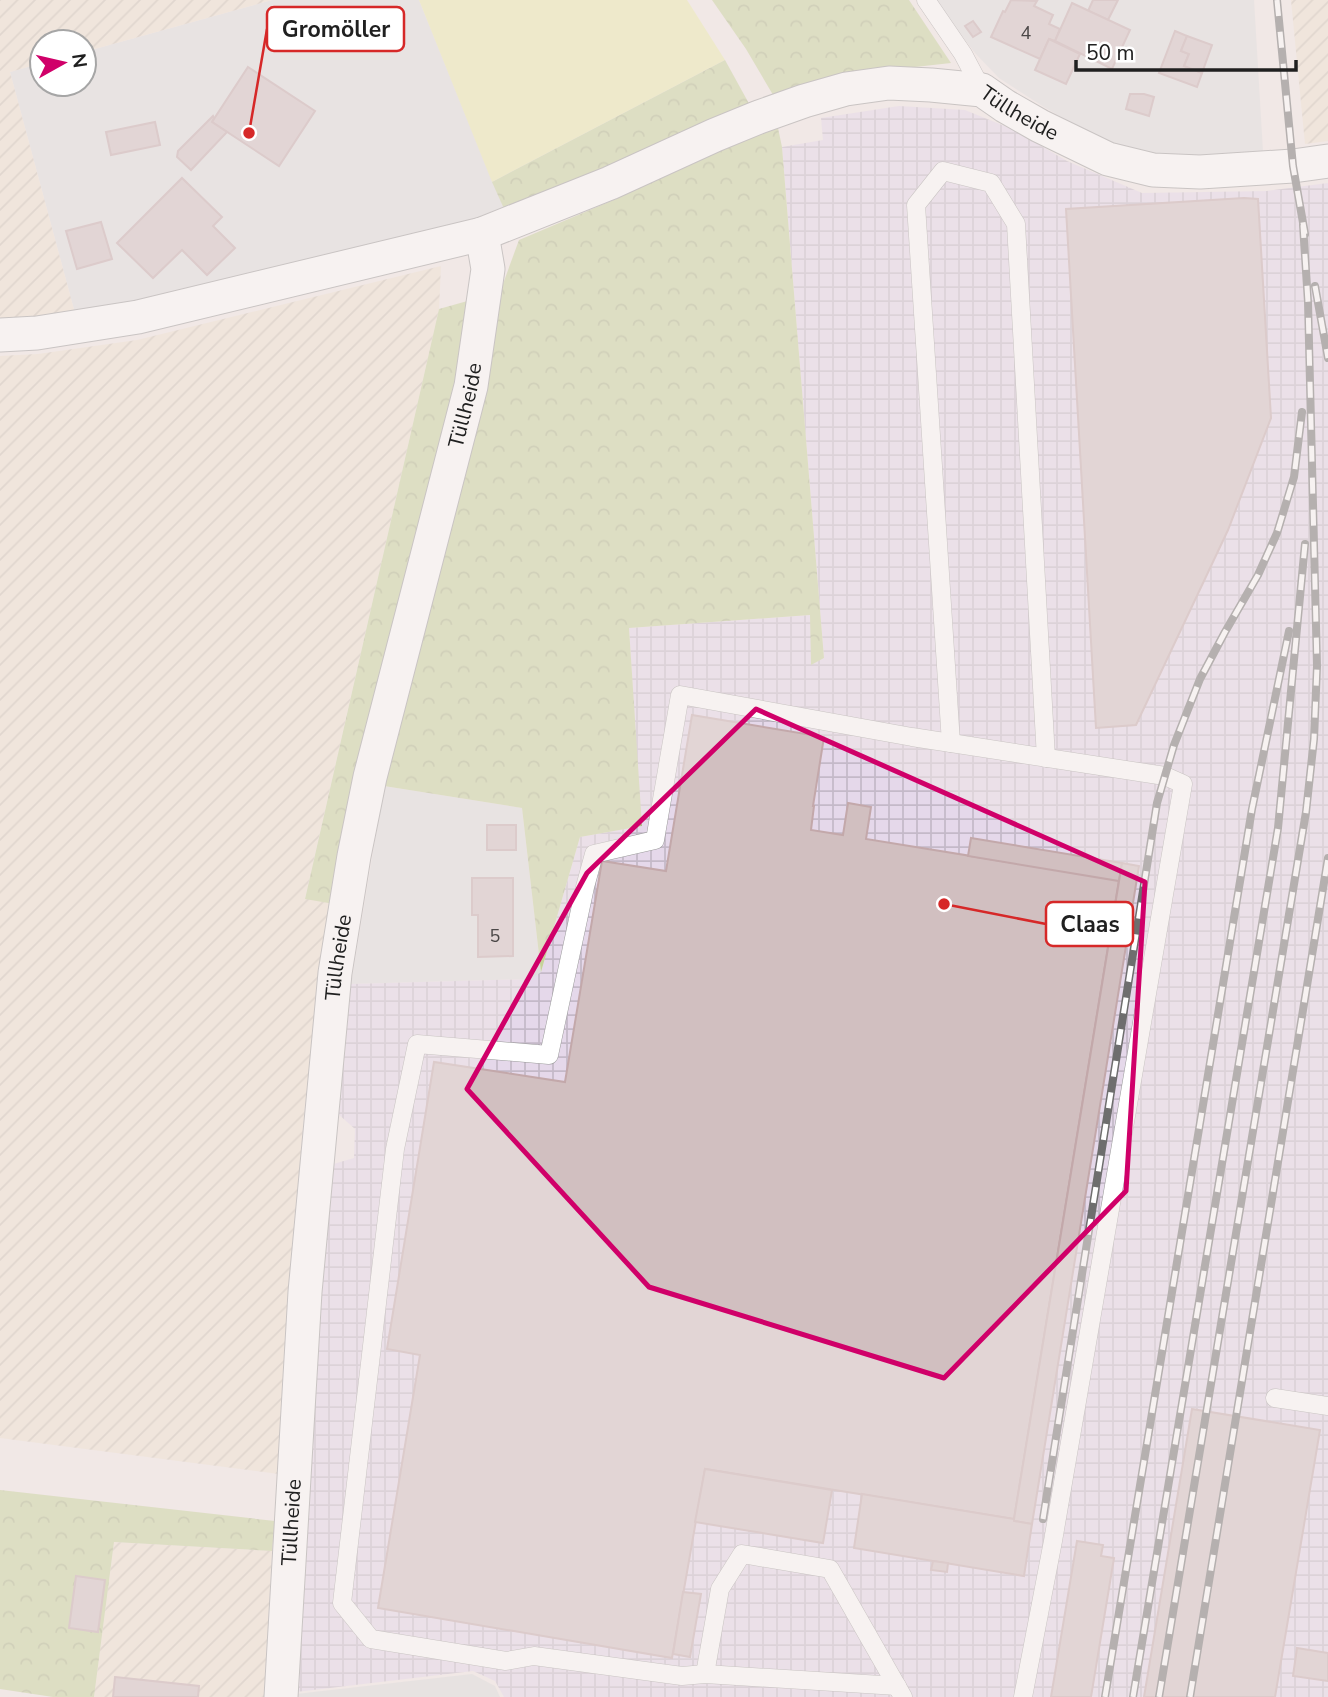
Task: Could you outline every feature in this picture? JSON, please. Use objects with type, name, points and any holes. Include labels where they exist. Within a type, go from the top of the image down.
[{"type":"street","name":"Tüllheide","points":[[0,335],[37,333],[138,317],[482,234],[804,101],[846,89],[889,83],[982,90],[1040,126],[1108,159],[1153,170],[1200,172],[1328,161]]},
{"type":"street","name":"Tüllheide","points":[[281,1697],[305,1292],[335,973],[370,777],[471,386],[488,269],[482,234]]},
{"type":"lane","points":[[926,0],[963,54],[982,90]]},
{"type":"lane","points":[[951,743],[916,205],[943,171],[991,183],[1016,224],[1046,758]]},
{"type":"lane","points":[[900,1691],[705,1674],[682,1676],[534,1656],[506,1661],[371,1639],[342,1603],[395,1149],[417,1044],[549,1055],[594,854],[655,840],[680,695],[951,743],[1165,776],[1183,784],[1055,1527],[1023,1697]]},
{"type":"lane","points":[[1275,1398],[1328,1406]]},
{"type":"lane","points":[[705,1674],[720,1588],[742,1554],[831,1569],[900,1691]]},
{"type":"highlighted area","points":[[756,709],[1145,882],[1126,1191],[944,1378],[649,1287],[467,1089],[587,873]]},
{"type":"shaded area","points":[[0,0],[272,0],[98,48],[98,28],[28,28],[28,67],[10,72],[76,317],[0,323]]},
{"type":"shaded area","points":[[272,0],[419,0],[505,211],[477,222],[76,317],[10,72],[28,67],[28,98],[98,98],[98,48]]},
{"type":"shaded area","points":[[935,0],[1254,0],[1263,152],[1207,157],[1153,154],[1100,140],[999,78],[975,53]]},
{"type":"shaded area","points":[[1291,0],[1328,0],[1328,141],[1305,144]]},
{"type":"shaded area","points":[[899,106],[965,110],[1012,129],[1067,161],[1142,193],[1267,191],[1328,183],[1328,1697],[504,1697],[495,1681],[473,1671],[296,1692],[330,1165],[354,1158],[355,1129],[337,1113],[351,984],[531,979],[541,972],[580,837],[641,826],[629,628],[811,615],[811,664],[824,658],[782,147],[823,140],[821,118]]},
{"type":"shaded area","points":[[441,266],[439,309],[305,898],[334,904],[305,1105],[290,1281],[279,1474],[0,1438],[0,356],[38,354],[137,340]]},
{"type":"shaded area","points":[[384,786],[522,808],[541,972],[532,979],[351,984]]},
{"type":"shaded area","points":[[114,1542],[272,1551],[264,1697],[94,1697]]},
{"type":"shaded area","points":[[472,1674],[495,1686],[500,1697],[296,1697],[296,1694]]},
{"type":"green space","points":[[419,0],[687,0],[725,60],[492,182]]},
{"type":"green space","points":[[712,0],[909,0],[951,63],[888,70],[776,100],[746,49]]},
{"type":"green space","points":[[725,60],[752,109],[505,211],[492,182]]},
{"type":"green space","points":[[778,128],[782,147],[824,658],[811,665],[810,615],[629,628],[642,826],[580,837],[541,972],[522,808],[384,786],[500,292],[519,240],[618,198],[722,147]]},
{"type":"green space","points":[[471,300],[459,385],[334,904],[305,899],[439,309]]},
{"type":"green space","points":[[0,1490],[275,1521],[272,1551],[114,1542],[94,1697],[53,1697],[0,1689]]},
{"type":"building","points":[[1011,0],[1037,1],[1034,6],[1053,15],[1049,24],[1060,29],[1055,41],[1049,39],[1040,59],[991,37]]},
{"type":"building","points":[[1093,0],[1118,0],[1108,20],[1088,11]]},
{"type":"building","points":[[1072,3],[1130,30],[1112,69],[1055,41]]},
{"type":"building","points":[[973,21],[981,32],[973,37],[965,26]]},
{"type":"building","points":[[1175,31],[1187,36],[1181,51],[1189,54],[1184,66],[1202,73],[1197,87],[1159,73]]},
{"type":"building","points":[[1187,36],[1212,45],[1202,73],[1184,66],[1189,54],[1181,51]]},
{"type":"building","points":[[1049,39],[1080,54],[1066,84],[1035,70]]},
{"type":"building","points":[[248,67],[315,111],[279,166],[212,122]]},
{"type":"building","points":[[1130,94],[1154,97],[1149,116],[1126,109]]},
{"type":"building","points":[[213,116],[212,122],[227,132],[191,170],[177,157],[178,151]]},
{"type":"building","points":[[155,122],[160,145],[111,155],[106,132]]},
{"type":"building","points":[[182,178],[222,217],[213,226],[235,248],[207,275],[182,250],[153,278],[117,243]]},
{"type":"building","points":[[1258,199],[1271,418],[1228,530],[1136,725],[1096,728],[1066,209]]},
{"type":"building","points":[[101,222],[112,259],[77,269],[66,231]]},
{"type":"building","points":[[692,715],[824,737],[811,830],[843,835],[848,803],[871,807],[866,839],[1119,880],[1014,1519],[705,1469],[672,1658],[378,1608],[420,1355],[387,1349],[434,1062],[565,1082],[602,861],[666,871]]},
{"type":"building","points":[[487,825],[516,825],[516,850],[487,850]]},
{"type":"building","points":[[971,838],[1122,863],[1119,881],[968,856]]},
{"type":"building","points":[[1122,863],[1139,866],[1032,1524],[1014,1519]]},
{"type":"building","points":[[472,878],[513,878],[513,956],[478,957],[478,915],[472,915]]},
{"type":"building","points":[[1192,1409],[1320,1430],[1275,1697],[1144,1697]]},
{"type":"building","points":[[705,1469],[832,1490],[823,1543],[695,1522]]},
{"type":"building","points":[[862,1494],[1032,1524],[1024,1576],[854,1548]]},
{"type":"building","points":[[1077,1541],[1103,1545],[1101,1556],[1114,1558],[1091,1697],[1051,1697]]},
{"type":"building","points":[[933,1561],[948,1563],[947,1572],[931,1570]]},
{"type":"building","points":[[76,1576],[105,1580],[98,1632],[69,1628]]},
{"type":"building","points":[[683,1592],[701,1594],[690,1657],[673,1654]]},
{"type":"building","points":[[1297,1648],[1328,1653],[1328,1681],[1293,1676]]},
{"type":"building","points":[[115,1677],[199,1686],[198,1697],[113,1697]]},
{"type":"railway","points":[[1277,0],[1293,166],[1305,234]]},
{"type":"railway","points":[[1159,1697],[1306,812],[1314,739],[1317,666],[1308,302],[1303,225]]},
{"type":"railway","points":[[1315,286],[1328,358]]},
{"type":"railway","points":[[1043,1519],[1157,803],[1174,745],[1200,679],[1258,575],[1277,533],[1294,477],[1302,412]]},
{"type":"railway","points":[[1133,1697],[1278,828],[1305,544]]},
{"type":"railway","points":[[1105,1697],[1252,809],[1289,631]]},
{"type":"railway","points":[[1190,1697],[1328,858]]},
{"type":"place","name":"Gromöller","points":[[249,133]]},
{"type":"place","name":"Claas","points":[[944,904]]}]
